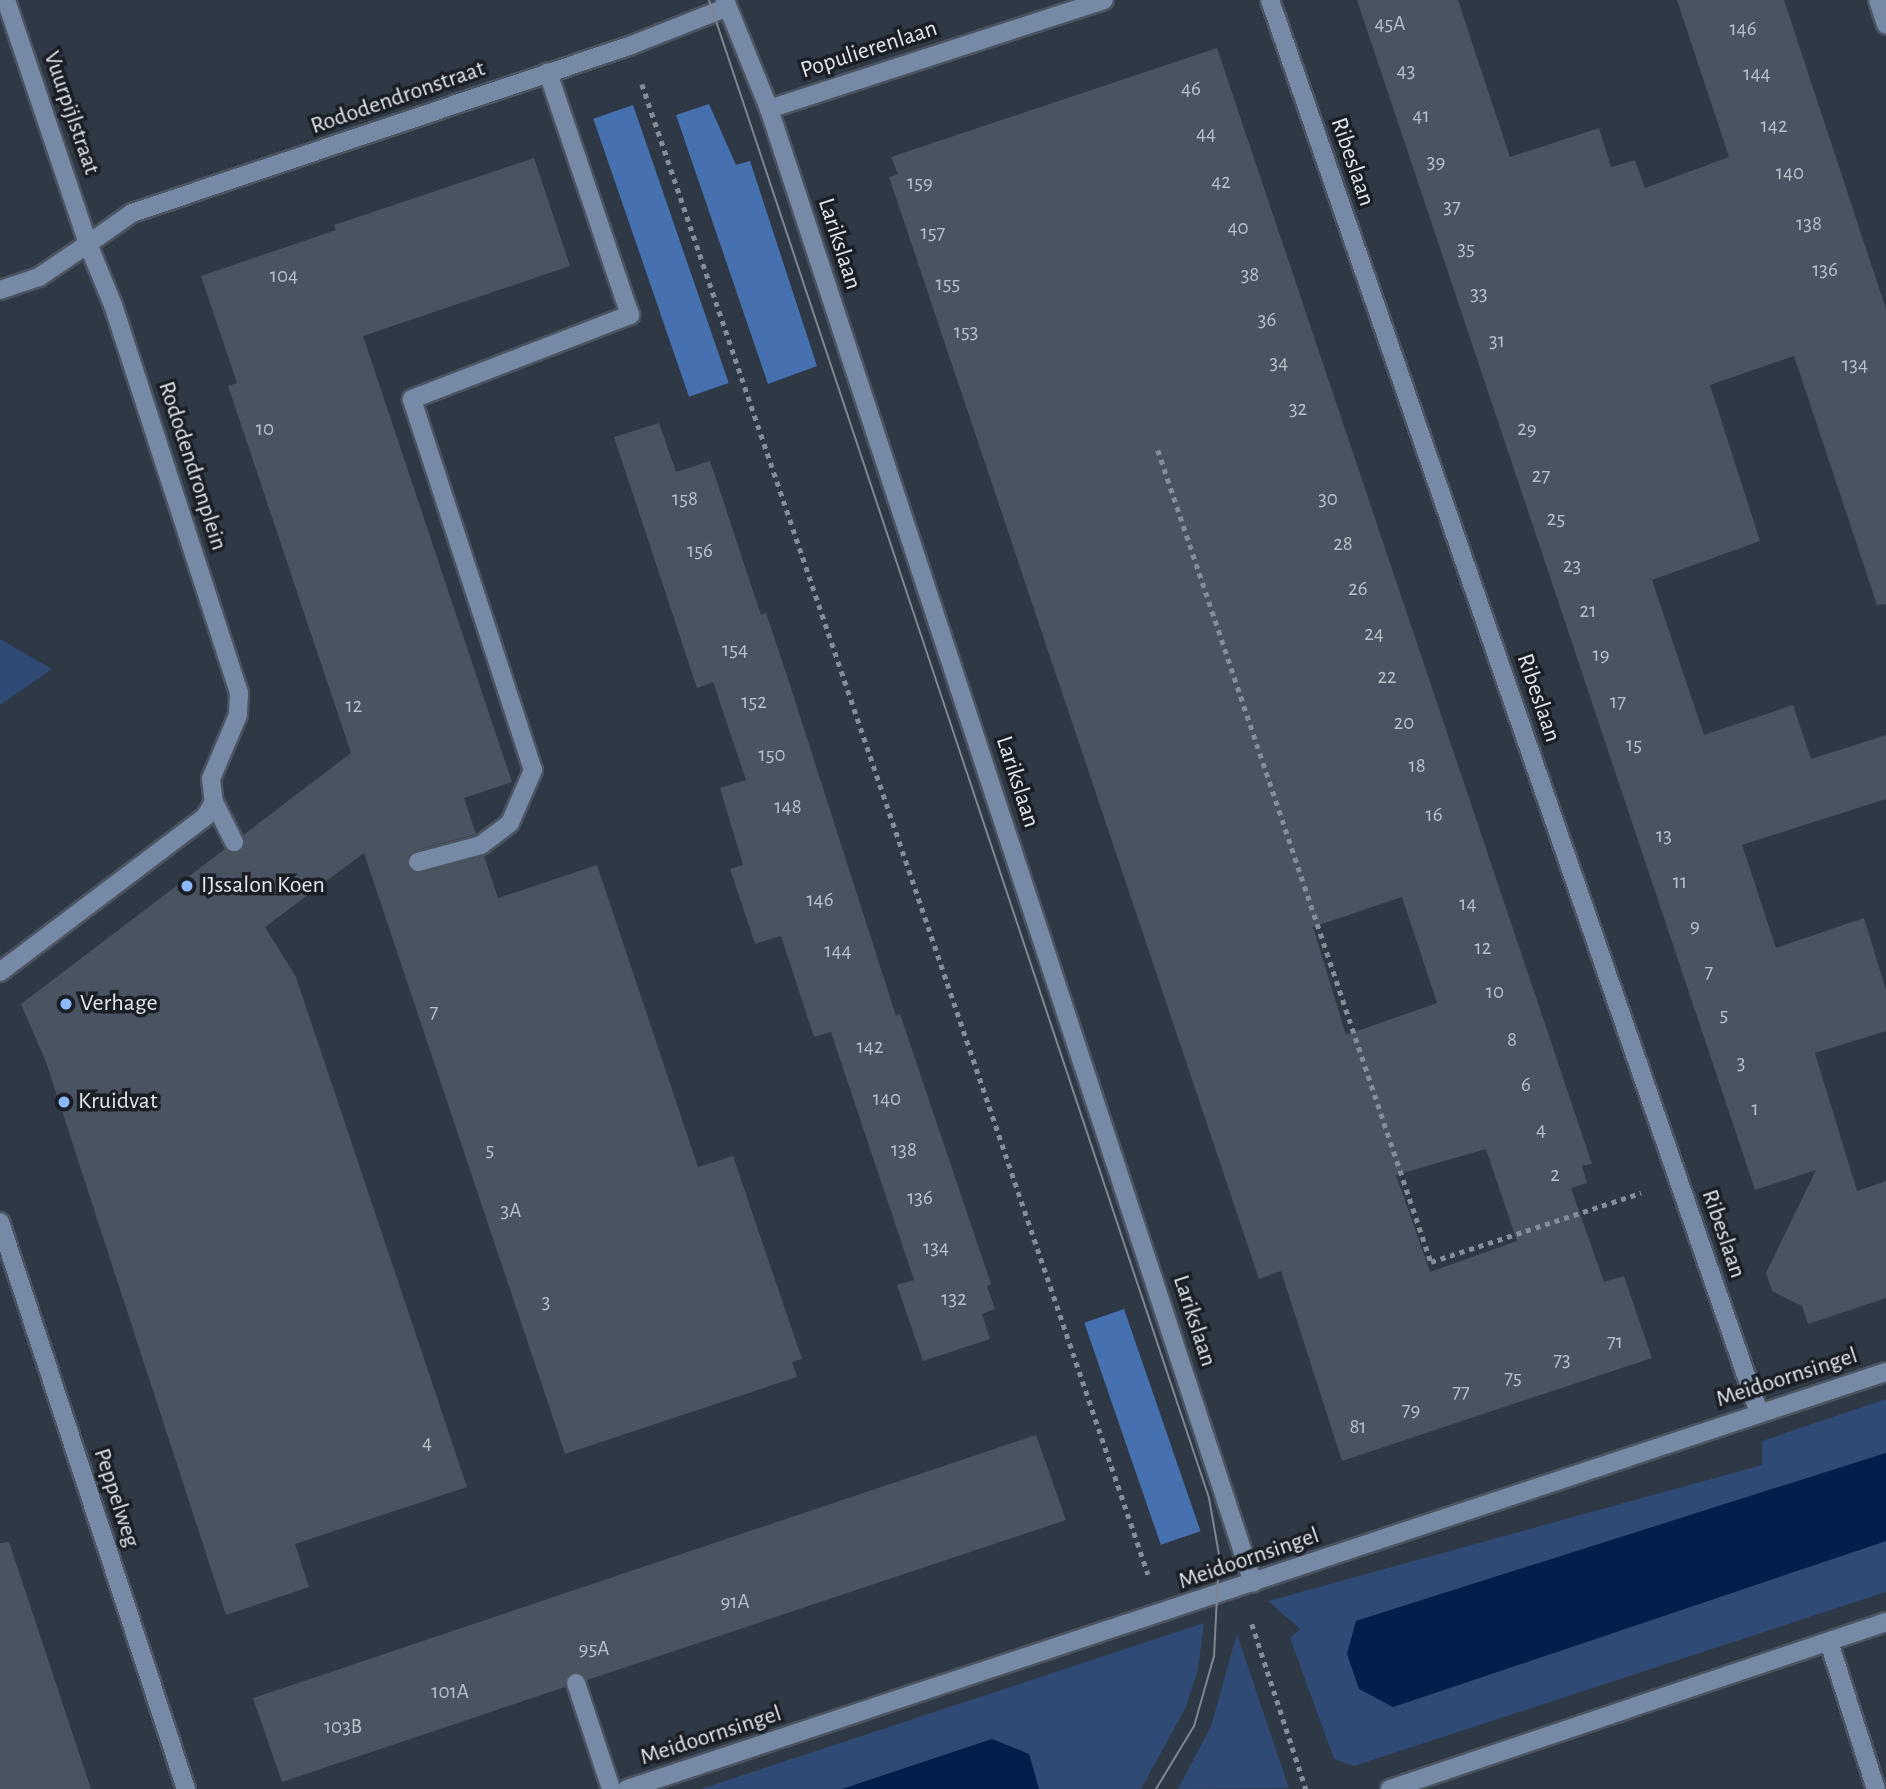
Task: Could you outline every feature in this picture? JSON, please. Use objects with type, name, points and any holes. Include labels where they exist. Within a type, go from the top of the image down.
[{"type":"street","name":"Vuurpijlstraat","points":[[6,0],[88,244]]},
{"type":"street","name":"Populierenlaan","points":[[769,109],[1104,0]]},
{"type":"street","name":"Ribeslaan","points":[[1270,0],[1759,1413]]},
{"type":"street","points":[[1878,0],[1886,25]]},
{"type":"street","name":"Rododendronstraat","points":[[88,244],[132,213],[629,46],[727,4]]},
{"type":"street","name":"Larikslaan","points":[[727,4],[769,109],[1253,1583]]},
{"type":"street","points":[[418,862],[481,845],[510,823],[533,769],[412,399],[630,315],[548,73]]},
{"type":"street","points":[[0,290],[39,277],[88,244]]},
{"type":"street","name":"Rododendronplein","points":[[88,244],[113,305],[239,693],[238,715],[211,779],[214,802],[234,842]]},
{"type":"street","points":[[0,972],[205,817],[214,802]]},
{"type":"street","name":"Peppelweg","points":[[0,1223],[186,1789]]},
{"type":"street","name":"Meidoornsingel","points":[[627,1789],[1161,1615],[1886,1371]]},
{"type":"street","points":[[1390,1789],[1886,1622]]},
{"type":"street","points":[[1829,1642],[1876,1789]]},
{"type":"street","points":[[576,1684],[611,1789]]},
{"type":"path","points":[[629,46],[1161,1615]]},
{"type":"path","points":[[1158,450],[1431,1262],[1678,1181]]},
{"type":"path","points":[[1253,1583],[1247,1609],[1306,1789]]},
{"type":"shaded area","points":[[709,104],[736,165],[750,161],[817,366],[768,384],[676,115]]},
{"type":"shaded area","points":[[633,105],[729,383],[689,397],[593,119]]},
{"type":"shaded area","points":[[0,639],[52,669],[0,705]]},
{"type":"shaded area","points":[[1124,1309],[1201,1531],[1161,1545],[1084,1323]]},
{"type":"shaded area","points":[[1886,1399],[1886,1453],[1356,1621],[1393,1707],[1886,1541],[1886,1592],[1354,1766],[1334,1759],[1290,1638],[1300,1629],[1268,1601],[1762,1465],[1762,1441]]},
{"type":"shaded area","points":[[1886,1453],[1886,1541],[1393,1707],[1359,1689],[1347,1654],[1356,1621]]},
{"type":"shaded area","points":[[1204,1623],[1198,1670],[1185,1709],[1141,1789],[1039,1789],[1029,1754],[992,1739],[842,1789],[701,1789]]},
{"type":"shaded area","points":[[1237,1634],[1289,1788],[1178,1789],[1211,1726]]},
{"type":"shaded area","points":[[992,1739],[1029,1754],[1039,1789],[842,1789]]},
{"type":"building","points":[[1357,0],[1458,0],[1510,157],[1599,128],[1611,167],[1635,160],[1645,188],[1729,157],[1677,0],[1784,0],[1886,309],[1886,604],[1877,605],[1794,356],[1710,385],[1760,541],[1652,580],[1704,735],[1793,705],[1811,759],[1886,735],[1886,799],[1742,845],[1776,948],[1864,918],[1886,990],[1886,1031],[1815,1053],[1857,1191],[1886,1181],[1886,1298],[1808,1324],[1802,1306],[1772,1291],[1766,1273],[1816,1170],[1755,1190]]},
{"type":"building","points":[[1217,48],[1592,1164],[1582,1166],[1587,1183],[1571,1188],[1604,1282],[1624,1276],[1652,1358],[1342,1461],[1281,1271],[1259,1279],[889,177],[898,174],[891,157]],"holes":[[[1402,897],[1437,1003],[1346,1035],[1313,927]],[[1486,1149],[1517,1241],[1430,1272],[1396,1175]]]},
{"type":"building","points":[[534,158],[570,266],[363,336],[512,782],[464,798],[476,834],[414,851],[407,864],[420,873],[484,856],[498,898],[597,865],[698,1167],[733,1156],[802,1359],[792,1362],[797,1377],[565,1454],[364,853],[265,927],[296,977],[467,1487],[295,1544],[309,1587],[226,1615],[46,1062],[21,1004],[225,849],[240,852],[245,843],[243,835],[351,753],[228,386],[237,383],[201,276],[336,230],[334,225]]},
{"type":"building","points":[[659,423],[676,472],[710,461],[761,615],[766,613],[896,1016],[900,1014],[991,1284],[987,1286],[995,1309],[982,1314],[990,1339],[923,1361],[897,1285],[914,1280],[831,1032],[814,1037],[781,936],[755,944],[730,869],[743,865],[720,788],[746,780],[713,682],[697,688],[614,437]]},
{"type":"building","points":[[1036,1435],[1066,1520],[587,1680],[572,1672],[565,1687],[282,1782],[253,1698]]},
{"type":"building","points":[[9,1542],[91,1789],[0,1789],[0,1543]]},
{"type":"tram line","points":[[709,0],[1209,1498],[1219,1555],[1214,1656],[1194,1726],[1156,1789]]},
{"type":"place","name":"IJssalon Koen","points":[[187,886]]},
{"type":"place","name":"Verhage","points":[[66,1004]]},
{"type":"place","name":"Kruidvat","points":[[64,1102]]}]
